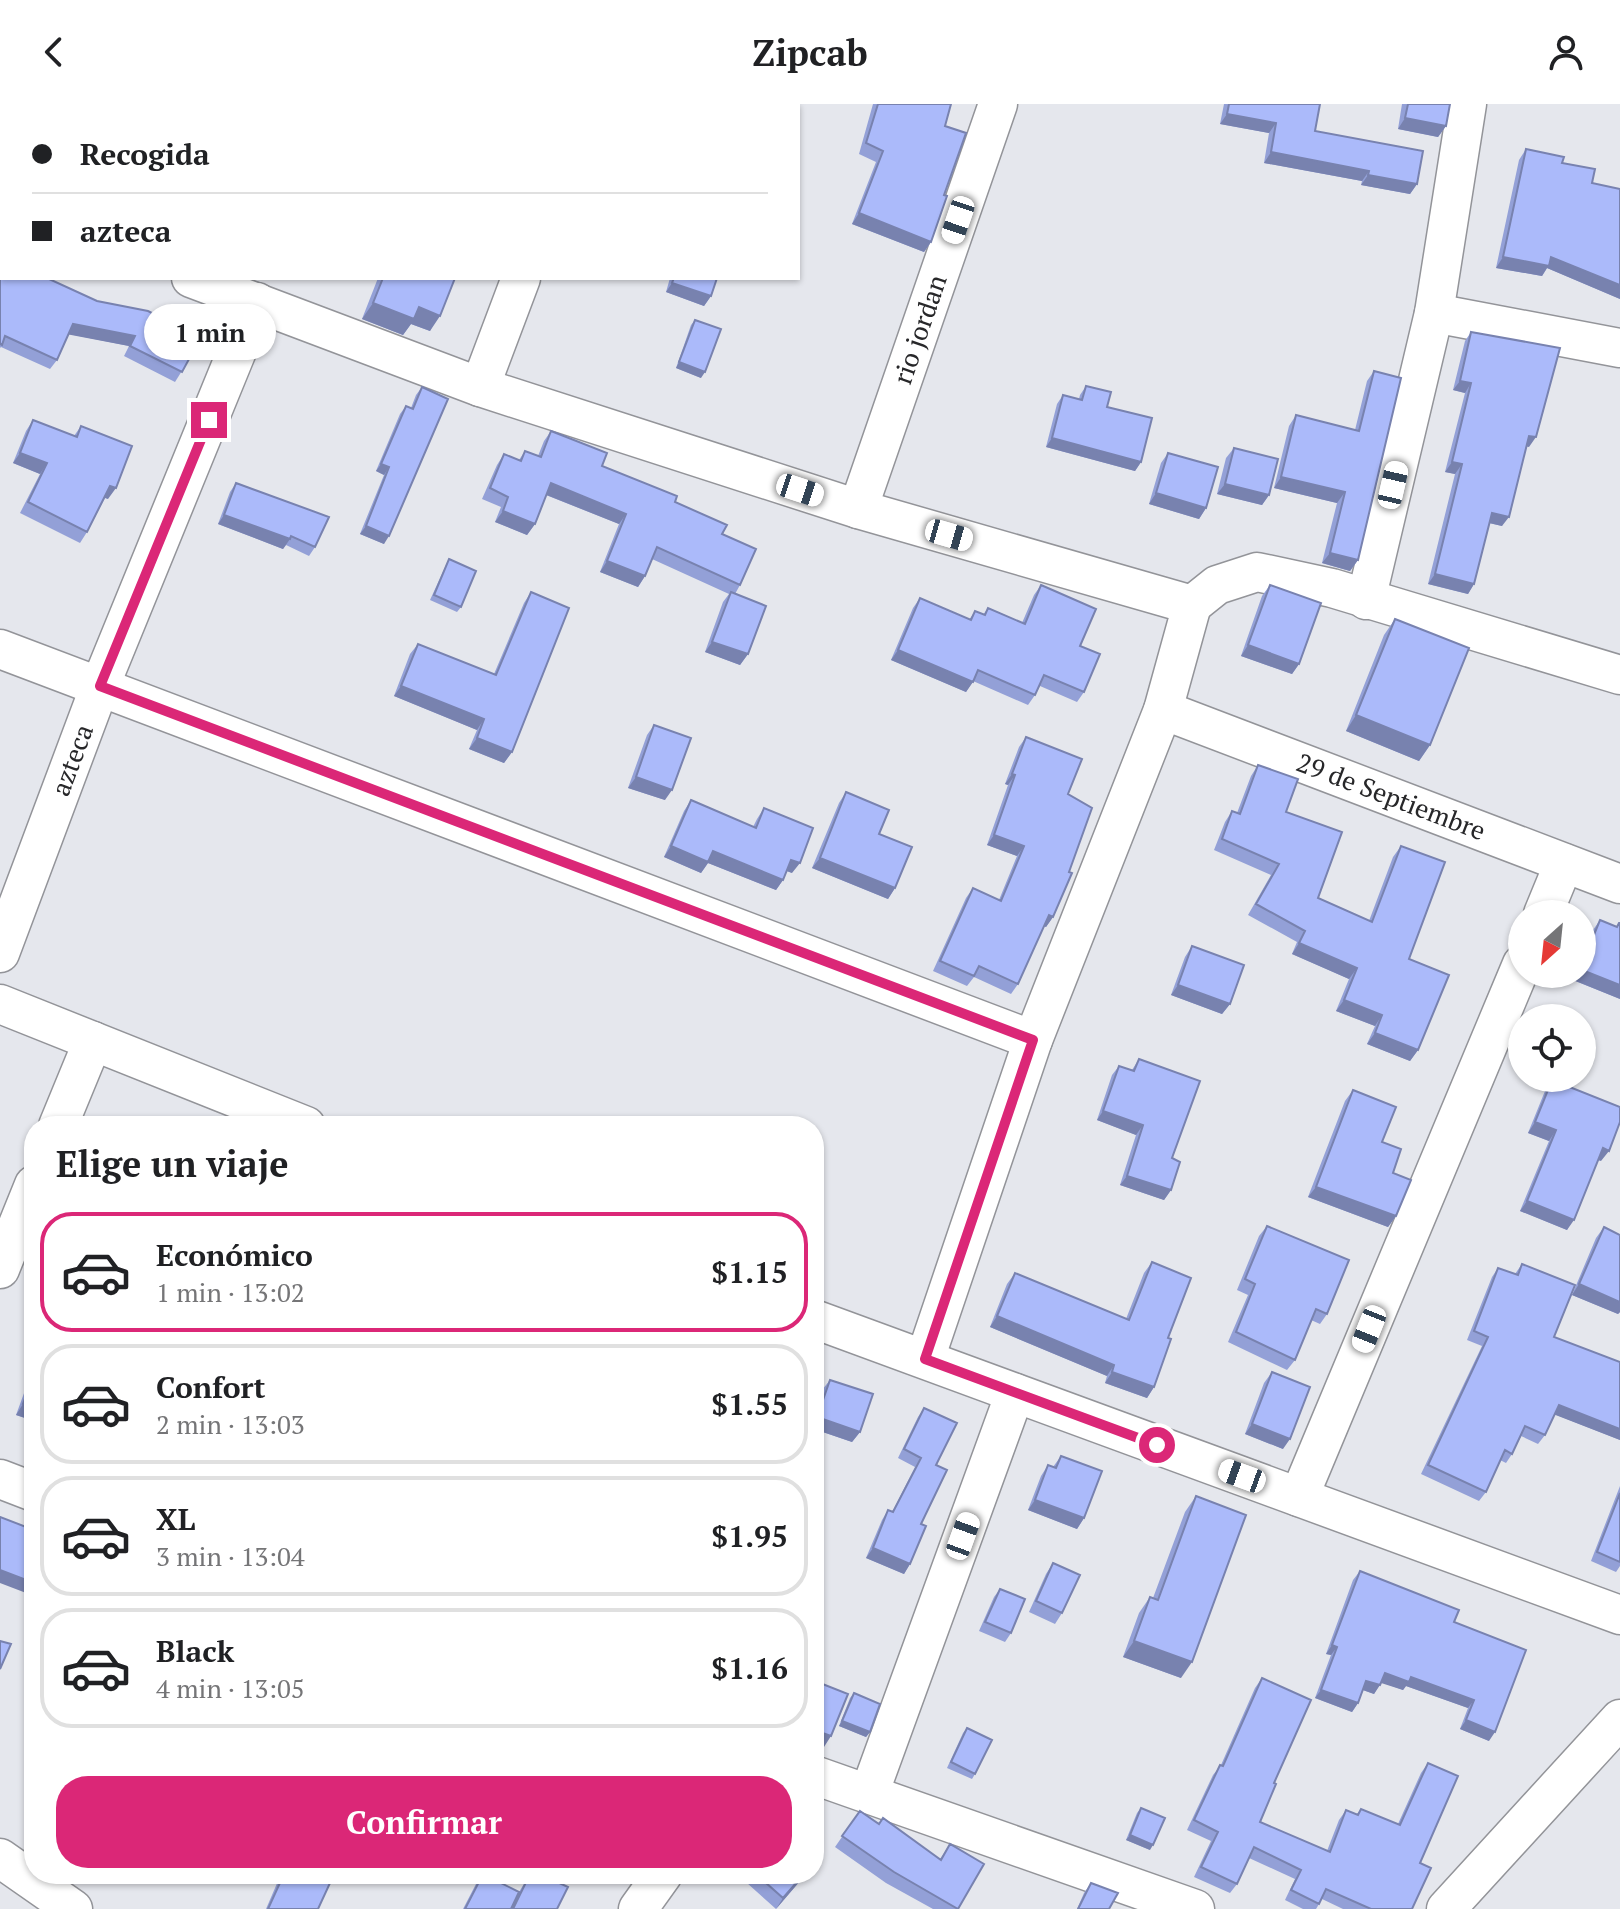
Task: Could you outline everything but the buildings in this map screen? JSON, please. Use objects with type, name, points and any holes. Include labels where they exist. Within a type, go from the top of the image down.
[{"type":"street","name":"rio jordan","points":[[858,509],[998,104]]},
{"type":"street","points":[[1366,600],[1434,313],[1467,104]]},
{"type":"street","points":[[196,280],[480,387],[858,509],[1192,605]]},
{"type":"street","points":[[480,387],[520,280]]},
{"type":"street","name":"azteca","points":[[0,953],[100,686],[257,302]]},
{"type":"street","points":[[1434,313],[1620,348]]},
{"type":"street","points":[[925,1359],[1033,1040],[1163,710],[1192,605],[1217,585],[1257,572],[1332,588],[1620,675]]},
{"type":"street","points":[[0,649],[1033,1040]]},
{"type":"street","name":"29 de Septiembre","points":[[1163,710],[1620,884]]},
{"type":"street","points":[[1549,900],[1564,863]]},
{"type":"street","points":[[1299,1497],[1512,988]]},
{"type":"street","points":[[0,1004],[281,1116]]},
{"type":"street","points":[[62,1116],[93,1041]]},
{"type":"street","points":[[0,1269],[24,1210]]},
{"type":"street","points":[[824,1323],[1620,1615]]},
{"type":"street","points":[[869,1794],[1015,1393]]},
{"type":"street","points":[[0,1479],[24,1488]]},
{"type":"street","points":[[1446,1909],[1620,1719]]},
{"type":"street","points":[[824,1778],[1195,1909]]},
{"type":"street","points":[[0,1858],[24,1875]]},
{"type":"street","points":[[37,1884],[73,1909]]},
{"type":"route","points":[[209,420],[100,686],[1033,1040],[925,1359],[1157,1445]]}]
